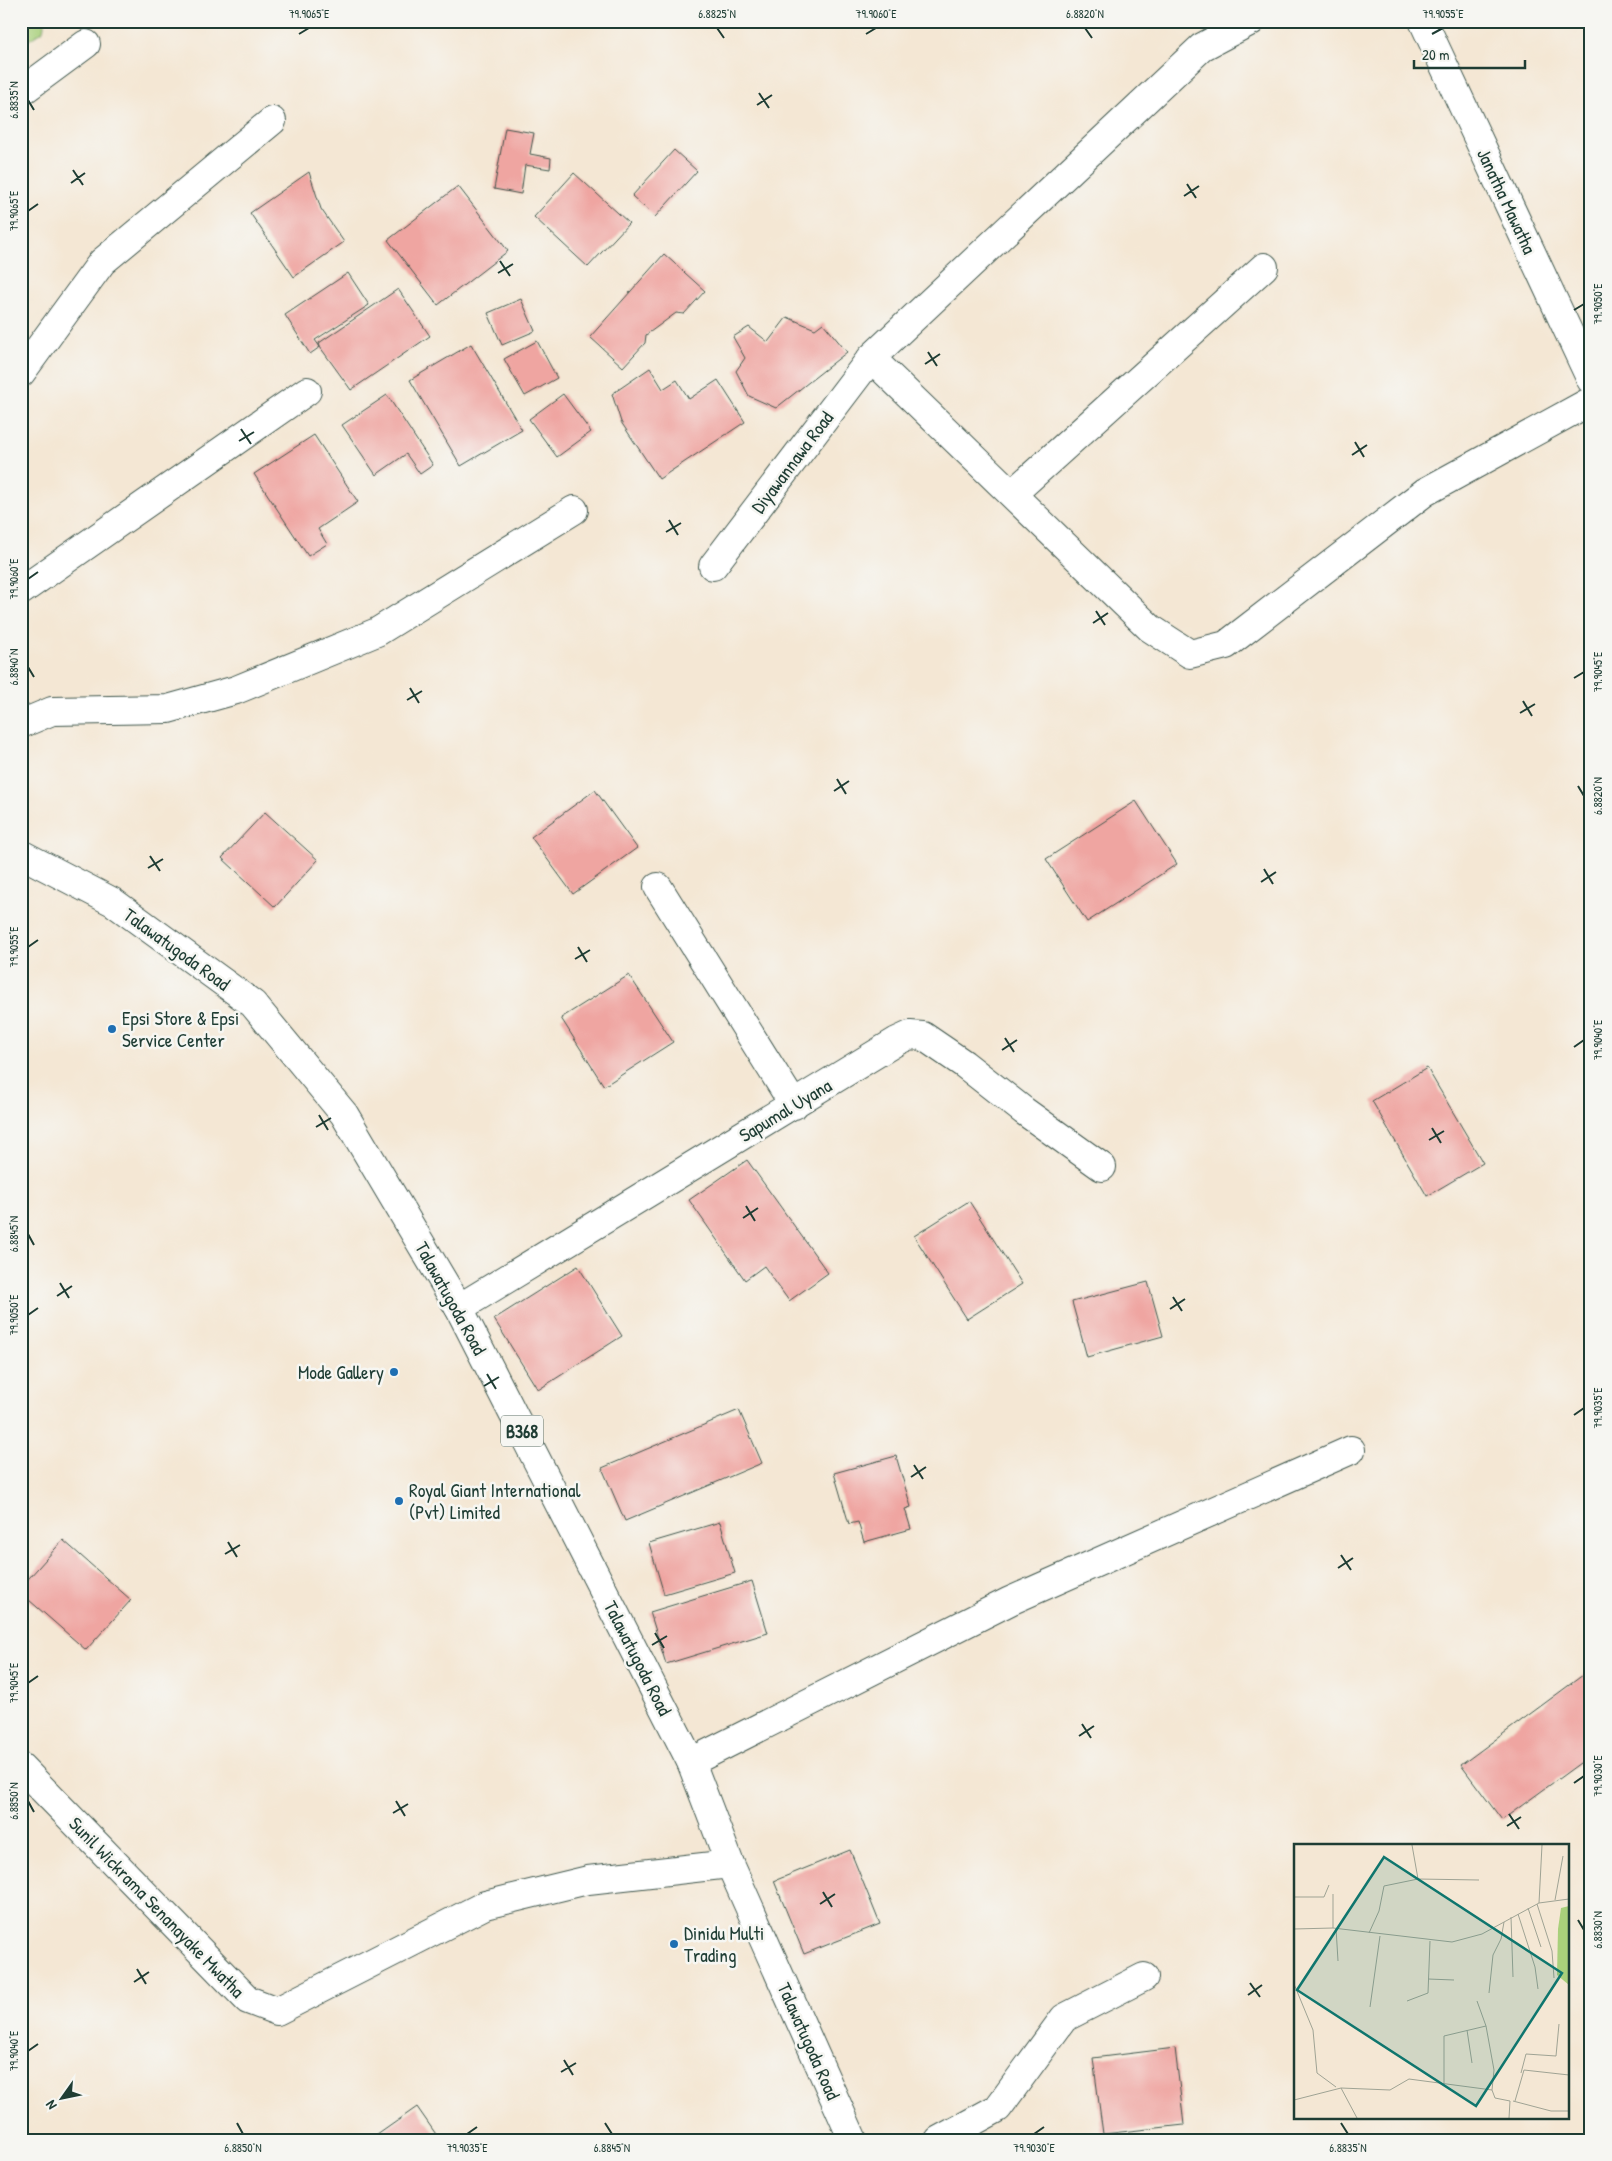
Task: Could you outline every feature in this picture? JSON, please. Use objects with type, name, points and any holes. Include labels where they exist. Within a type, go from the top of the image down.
[{"type":"street","name":"Diyawannawa Road","points":[[713,566],[870,358],[1202,47],[1250,21]]},
{"type":"street","name":"Janatha Mawatha","points":[[1423,21],[1591,380]]},
{"type":"street","points":[[21,92],[86,44]]},
{"type":"street","points":[[21,373],[102,262],[272,121]]},
{"type":"street","points":[[1012,494],[1264,267]]},
{"type":"street","points":[[870,358],[1150,628],[1190,654],[1226,645],[1425,492],[1591,401]]},
{"type":"street","points":[[21,591],[307,391]]},
{"type":"street","points":[[21,724],[52,711],[168,709],[236,690],[377,632],[574,510]]},
{"type":"street","name":"Talawatugoda Road","points":[[21,854],[113,902],[253,1004],[344,1114],[459,1308],[691,1762],[730,1864],[852,2140]]},
{"type":"street","points":[[658,888],[794,1105]]},
{"type":"street","name":"Sapumal Uyana","points":[[459,1308],[896,1041],[910,1035],[923,1036],[964,1064],[1024,1112],[1102,1166]]},
{"type":"street","points":[[691,1762],[1010,1601],[1351,1450]]},
{"type":"street","name":"Sunil Wickrama Senanayake Mwatha","points":[[21,1767],[248,2000],[278,2011],[485,1906],[588,1880],[730,1864]]},
{"type":"street","points":[[939,2140],[998,2108],[1064,2018],[1144,1977]]},
{"type":"green space","points":[[21,21],[45,21],[43,31],[21,45]]},
{"type":"building","points":[[505,128],[534,133],[530,154],[551,158],[550,169],[525,165],[521,194],[494,189]]},
{"type":"building","points":[[674,150],[697,171],[655,217],[632,196]]},
{"type":"building","points":[[309,172],[321,209],[344,242],[294,277],[250,213]]},
{"type":"building","points":[[574,173],[629,223],[588,267],[534,217]]},
{"type":"building","points":[[458,186],[508,251],[438,305],[388,240]]},
{"type":"building","points":[[664,254],[705,291],[684,314],[676,313],[646,335],[645,343],[623,367],[590,337]]},
{"type":"building","points":[[348,273],[369,305],[315,340],[320,347],[310,354],[285,315]]},
{"type":"building","points":[[398,289],[430,336],[351,390],[319,343]]},
{"type":"building","points":[[521,299],[535,331],[502,345],[488,313]]},
{"type":"building","points":[[787,317],[815,329],[823,323],[847,352],[776,408],[749,396],[736,371],[745,358],[733,337],[749,327],[768,342]]},
{"type":"building","points":[[537,341],[557,378],[525,396],[504,359]]},
{"type":"building","points":[[471,344],[522,430],[461,466],[410,380]]},
{"type":"building","points":[[650,368],[663,389],[677,380],[689,399],[718,380],[745,422],[659,479],[621,422],[612,394]]},
{"type":"building","points":[[563,394],[591,432],[557,457],[529,419]]},
{"type":"building","points":[[387,395],[433,465],[420,474],[406,454],[376,475],[342,425]]},
{"type":"building","points":[[314,435],[358,502],[318,529],[327,544],[308,556],[254,474]]},
{"type":"building","points":[[595,790],[637,848],[573,894],[531,837]]},
{"type":"building","points":[[1136,801],[1177,864],[1087,922],[1046,859]]},
{"type":"building","points":[[265,812],[318,860],[275,907],[222,858]]},
{"type":"building","points":[[629,975],[673,1042],[604,1086],[561,1018]]},
{"type":"building","points":[[1427,1068],[1483,1163],[1427,1196],[1372,1101]]},
{"type":"building","points":[[747,1160],[828,1273],[789,1301],[764,1266],[745,1280],[689,1200]]},
{"type":"building","points":[[969,1201],[1022,1284],[967,1319],[914,1236]]},
{"type":"building","points":[[578,1266],[622,1336],[538,1390],[494,1319]]},
{"type":"building","points":[[1148,1282],[1163,1336],[1087,1357],[1072,1302]]},
{"type":"building","points":[[739,1410],[762,1463],[625,1521],[602,1468]]},
{"type":"building","points":[[896,1456],[911,1507],[905,1509],[911,1529],[864,1542],[858,1522],[849,1524],[834,1473]]},
{"type":"building","points":[[720,1522],[735,1573],[664,1594],[649,1543]]},
{"type":"building","points":[[63,1540],[131,1600],[86,1650],[21,1593],[21,1587]]},
{"type":"building","points":[[752,1581],[768,1633],[666,1664],[650,1612]]},
{"type":"building","points":[[1591,1669],[1591,1755],[1502,1820],[1461,1765]]},
{"type":"building","points":[[850,1850],[880,1924],[804,1954],[774,1881]]},
{"type":"building","points":[[1175,2048],[1184,2125],[1103,2134],[1093,2058]]},
{"type":"building","points":[[417,2107],[440,2140],[370,2140]]},
{"type":"place","name":"Epsi Store & Epsi Service Center","points":[[112,1029]]},
{"type":"place","name":"Mode Gallery","points":[[394,1372]]},
{"type":"place","name":"Royal Giant International (Pvt) Limited","points":[[399,1501]]},
{"type":"place","name":"Dinidu Multi Trading","points":[[674,1944]]}]
